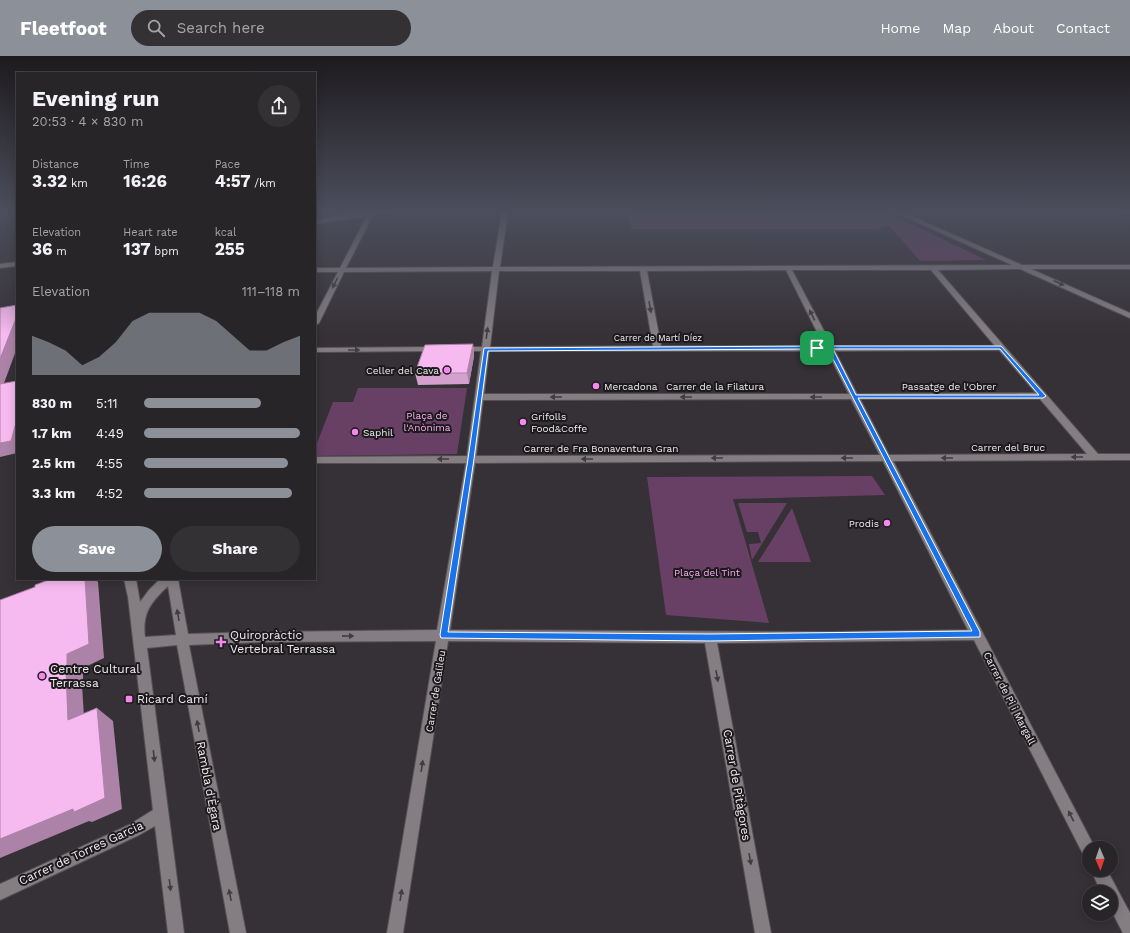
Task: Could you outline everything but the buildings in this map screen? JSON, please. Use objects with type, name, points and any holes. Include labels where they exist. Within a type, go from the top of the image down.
[{"type":"street","points":[[316,320],[351,252]]},
{"type":"street","name":"Carrer de Galileu","points":[[395,933],[444,635],[471,459],[499,252]]},
{"type":"street","points":[[987,252],[1020,267],[1033,271],[1130,316]]},
{"type":"street","points":[[0,266],[16,264]]},
{"type":"street","points":[[932,267],[1095,457]]},
{"type":"street","points":[[316,270],[1130,267]]},
{"type":"street","points":[[643,268],[657,348]]},
{"type":"street","name":"Carrer de Pi i Margall","points":[[788,268],[1084,841]]},
{"type":"street","name":"Carrer de Martí Díez","points":[[316,350],[1001,348]]},
{"type":"street","name":"Passatge de l'Obrer","points":[[855,397],[1043,396]]},
{"type":"street","name":"Carrer de la Filatura","points":[[479,397],[855,397]]},
{"type":"street","name":"Carrer del Bruc","points":[[886,458],[1130,457]]},
{"type":"street","name":"Carrer de Fra Bonaventura Gran","points":[[316,460],[886,458]]},
{"type":"street","points":[[130,580],[162,814],[176,933]]},
{"type":"street","points":[[137,627],[143,607],[150,595],[167,580]]},
{"type":"street","name":"Rambla d'Ègara","points":[[172,580],[192,696],[238,933]]},
{"type":"street","points":[[139,643],[183,638],[444,635],[710,638],[978,634]]},
{"type":"street","name":"Carrer de Pitàgores","points":[[710,638],[763,933]]},
{"type":"street","name":"Carrer de Torres Garcia","points":[[0,892],[134,830],[162,814]]},
{"type":"street","points":[[1118,907],[1130,930]]},
{"type":"green space","points":[[912,252],[969,252],[986,260],[920,261]]},
{"type":"green space","name":"Plaça de l'Anònima","points":[[358,388],[467,388],[457,454],[316,456],[316,445],[333,402],[353,402]]},
{"type":"green space","name":"Plaça del Tint","points":[[872,476],[885,495],[733,499],[769,623],[666,615],[647,477]]},
{"type":"green space","points":[[738,503],[787,503],[752,560],[749,544],[761,543],[758,532],[747,532]]},
{"type":"green space","points":[[792,508],[811,562],[758,562]]},
{"type":"place","name":"Celler del Cava","points":[[447,370]]},
{"type":"place","name":"Mercadona","points":[[596,386]]},
{"type":"place","name":"Grifolls Food&Coffe","points":[[523,422]]},
{"type":"place","name":"Saphil","points":[[355,432]]},
{"type":"place","name":"Prodis","points":[[887,523]]},
{"type":"place","name":"Quiropràctic Vertebral Terrassa","points":[[221,642]]},
{"type":"place","name":"Centre Cultural Terrassa","points":[[42,676]]},
{"type":"place","name":"Ricard Camí","points":[[129,699]]},
{"type":"route","points":[[817,348],[485,350],[471,459],[444,635],[710,638],[978,634],[829,348],[1001,348],[1043,396],[855,397],[829,348],[817,348]]}]
